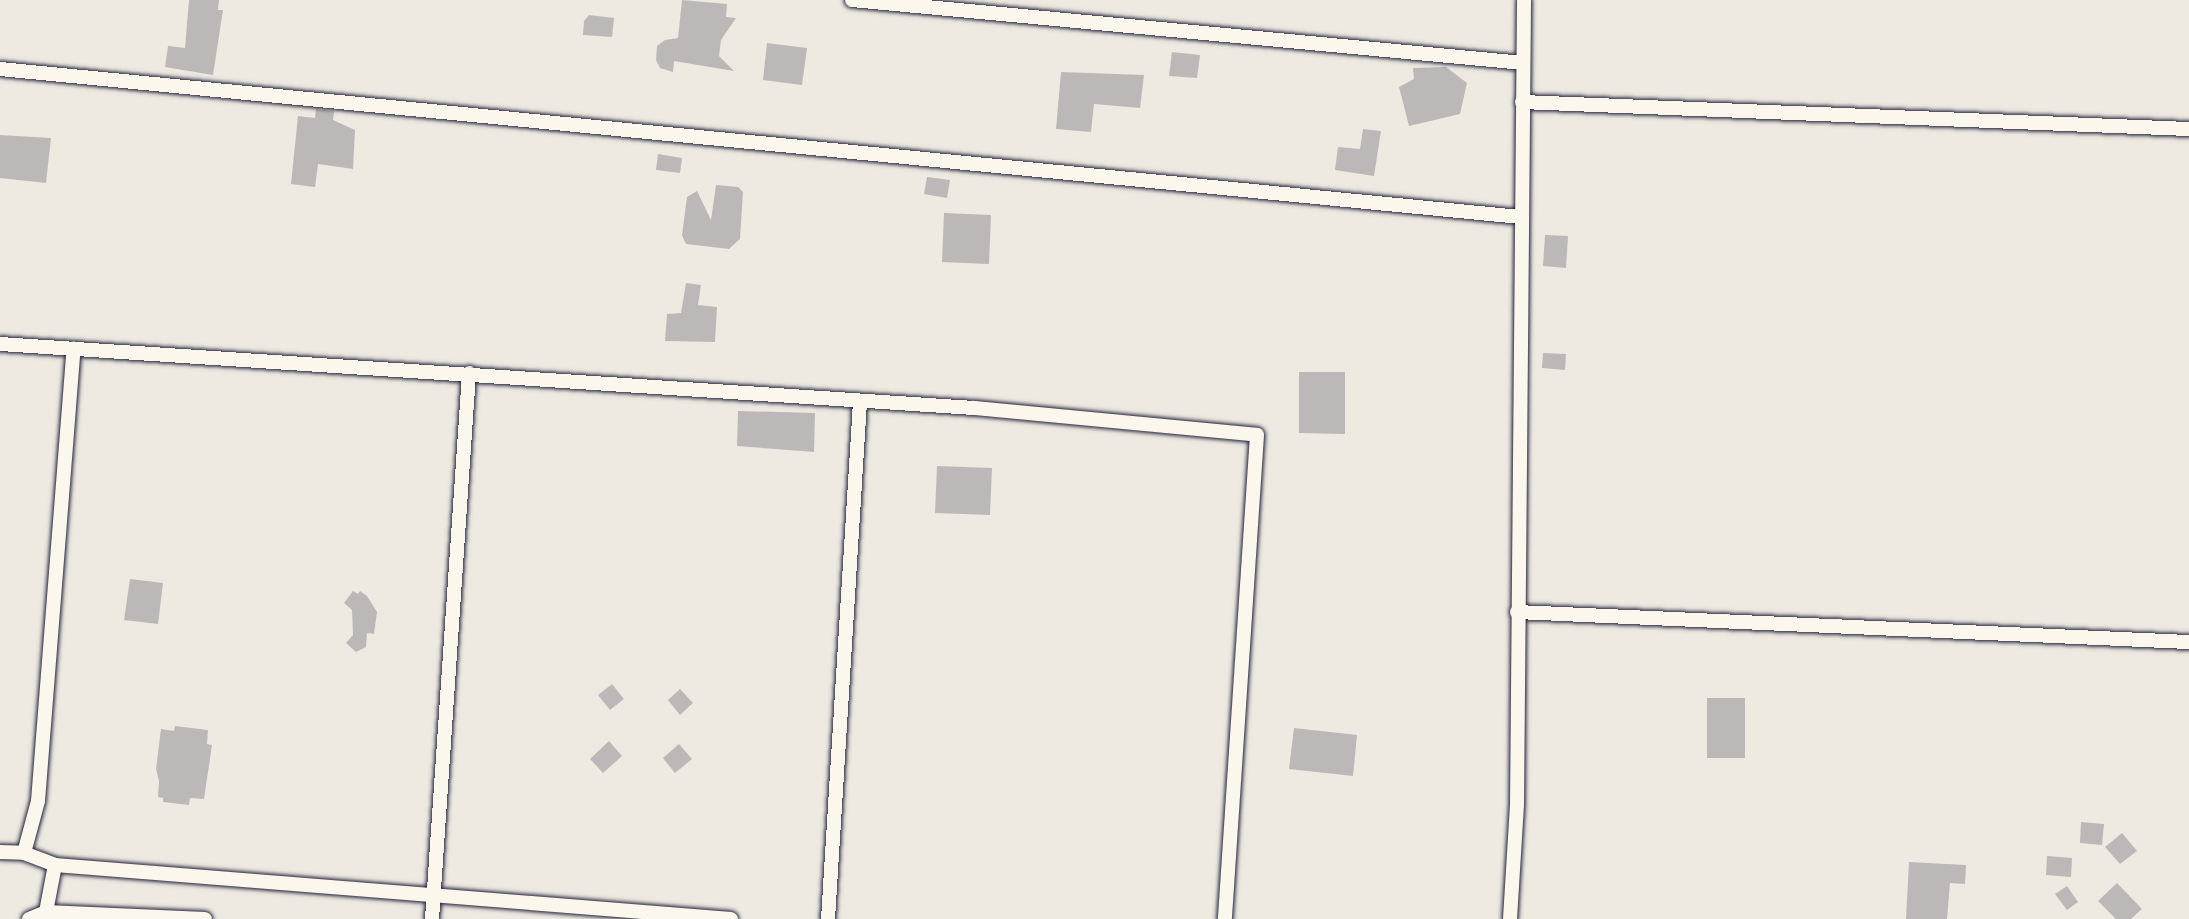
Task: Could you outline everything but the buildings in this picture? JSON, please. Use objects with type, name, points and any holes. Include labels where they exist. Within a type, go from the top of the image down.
[{"type":"street","points":[[852,0],[1523,63]]},
{"type":"street","points":[[1510,919],[1517,805],[1519,217],[1524,0]]},
{"type":"street","points":[[0,69],[1519,217]]},
{"type":"street","points":[[1521,102],[2189,129]]},
{"type":"street","points":[[0,344],[974,408],[1257,435],[1225,919]]},
{"type":"street","points":[[24,853],[38,801],[74,348]]},
{"type":"street","points":[[432,919],[469,373]]},
{"type":"street","points":[[828,919],[860,401]]},
{"type":"street","points":[[1517,612],[2189,642]]},
{"type":"street","points":[[0,852],[24,853],[55,865],[730,919]]},
{"type":"street","points":[[46,912],[55,865]]},
{"type":"street","points":[[29,919],[46,912],[205,919]]}]
